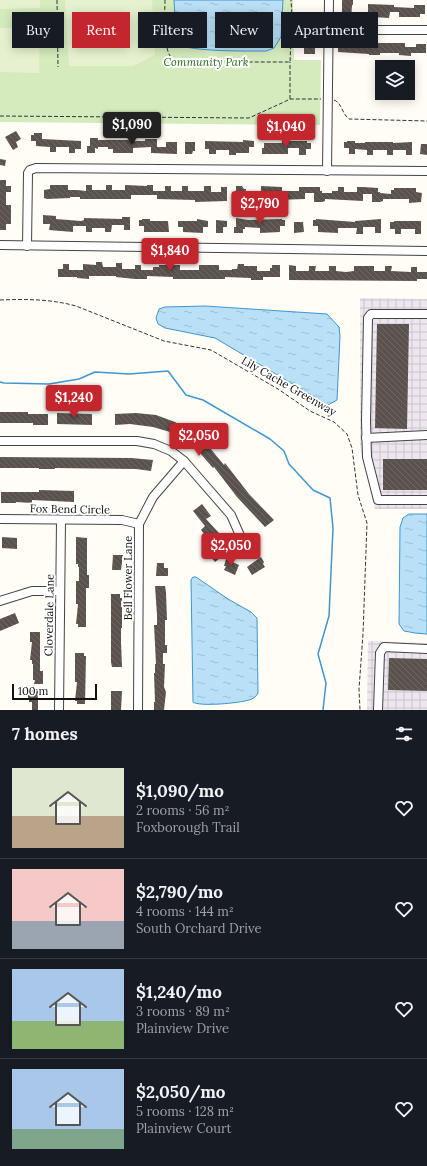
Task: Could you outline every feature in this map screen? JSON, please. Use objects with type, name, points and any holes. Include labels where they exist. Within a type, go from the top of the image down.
[{"type":"street","points":[[329,0],[329,12]]},
{"type":"street","points":[[378,30],[427,30]]},
{"type":"street","points":[[327,171],[329,48]]},
{"type":"street","points":[[27,246],[28,178],[29,172],[32,169],[427,171]]},
{"type":"street","points":[[0,245],[427,251]]},
{"type":"street","points":[[427,314],[371,314],[368,318],[366,438],[367,457],[378,500],[427,500]]},
{"type":"street","points":[[366,438],[427,435]]},
{"type":"street","points":[[0,441],[138,441],[154,444],[172,451],[184,461],[231,515],[242,540]]},
{"type":"street","name":"Bell Flower Lane","points":[[138,710],[139,524],[153,498],[184,461]]},
{"type":"street","name":"Fox Bend Circle","points":[[0,519],[122,520],[139,524]]},
{"type":"street","name":"Cloverdale Lane","points":[[59,710],[61,520]]},
{"type":"street","points":[[0,601],[32,591],[60,591]]},
{"type":"street","points":[[378,710],[380,653],[384,647],[427,649]]},
{"type":"path","points":[[57,0],[58,67]]},
{"type":"path","points":[[165,0],[166,42],[170,58],[173,61],[290,62]]},
{"type":"path","points":[[290,99],[291,0]]},
{"type":"path","points":[[0,116],[249,118],[290,99],[328,100],[338,102],[345,116],[349,119],[427,121]]},
{"type":"path","name":"Lily Cache Greenway","points":[[0,300],[33,300],[66,303],[164,341],[206,348],[273,386],[310,411],[334,422],[341,427],[347,434],[352,448],[358,495],[366,523],[363,634],[359,690],[360,710]]},
{"type":"shaded area","points":[[360,298],[427,299],[427,509],[375,509],[360,447]]},
{"type":"shaded area","points":[[368,641],[427,643],[427,710],[367,710]]},
{"type":"green space","name":"Community Park","points":[[0,0],[293,0],[293,12],[281,12],[281,48],[294,48],[294,60],[321,60],[320,125],[0,122]]},
{"type":"green space","points":[[0,0],[40,0],[40,8],[0,9]]},
{"type":"green space","points":[[65,0],[152,0],[153,12],[138,12],[138,48],[155,48],[155,55],[133,66],[69,66]]},
{"type":"green space","points":[[0,28],[12,28],[12,48],[40,48],[39,73],[0,72]]},
{"type":"water","points":[[174,0],[283,0],[282,12],[281,12],[281,37],[274,48],[266,51],[207,50],[195,48],[207,48],[207,12],[175,12]]},
{"type":"water","points":[[205,306],[327,314],[339,327],[340,336],[337,400],[328,405],[215,338],[165,328],[158,324],[156,318],[159,309],[165,307]]},
{"type":"water","points":[[409,514],[427,514],[427,634],[404,631],[399,624],[400,527],[403,518]]},
{"type":"water","points":[[193,577],[196,577],[228,599],[251,612],[257,618],[258,693],[252,699],[220,704],[203,704],[193,702],[191,580]]},
{"type":"building","points":[[342,0],[353,0],[352,12],[342,12]]},
{"type":"building","points":[[368,4],[394,5],[394,7],[414,8],[414,5],[425,5],[425,14],[420,14],[420,17],[399,17],[399,12],[390,12],[389,18],[378,17],[378,12],[368,12]]},
{"type":"building","points":[[378,43],[405,43],[405,47],[416,47],[416,44],[426,44],[426,53],[411,53],[411,56],[399,55],[399,53],[380,53],[380,55],[369,55],[338,52],[338,48],[378,48]]},
{"type":"building","points":[[304,48],[315,48],[315,54],[304,54]]},
{"type":"building","points":[[16,131],[21,139],[16,142],[18,147],[13,150],[5,137]]},
{"type":"building","points":[[34,133],[42,133],[42,139],[81,141],[81,149],[75,149],[75,153],[69,153],[69,147],[56,147],[56,152],[50,152],[50,147],[36,146],[36,141],[31,141],[31,135],[34,135]]},
{"type":"building","points":[[90,138],[98,138],[98,140],[135,141],[157,139],[157,147],[166,147],[166,142],[177,142],[177,154],[151,153],[151,147],[133,148],[133,153],[113,153],[113,149],[108,149],[108,147],[98,147],[98,149],[95,148],[95,153],[87,153],[87,146],[90,146]]},
{"type":"building","points":[[243,140],[254,141],[254,147],[249,147],[249,153],[236,153],[236,155],[229,155],[229,150],[216,150],[216,154],[209,154],[209,149],[205,149],[205,141],[243,142]]},
{"type":"building","points":[[282,141],[307,141],[307,143],[311,143],[311,149],[306,149],[306,155],[299,155],[299,148],[288,148],[288,154],[262,154],[264,143],[282,143]]},
{"type":"building","points":[[355,141],[355,143],[412,142],[412,155],[406,155],[406,150],[393,150],[393,155],[387,155],[387,150],[373,150],[373,155],[367,155],[367,150],[355,149],[355,154],[349,154],[349,148],[344,148],[344,142]]},
{"type":"building","points":[[185,142],[195,142],[195,151],[193,151],[192,154],[185,154]]},
{"type":"building","points":[[421,144],[427,144],[427,155],[420,154]]},
{"type":"building","points":[[0,159],[6,160],[5,166],[0,165]]},
{"type":"building","points":[[0,180],[6,180],[6,186],[11,186],[11,192],[6,192],[6,205],[11,205],[11,224],[6,224],[6,230],[0,230]]},
{"type":"building","points":[[50,185],[68,185],[68,190],[86,191],[86,185],[92,185],[92,190],[106,190],[106,185],[112,185],[112,190],[125,190],[125,185],[153,185],[153,191],[165,191],[165,186],[171,186],[171,191],[182,191],[182,186],[188,186],[188,191],[204,191],[204,186],[211,186],[211,192],[221,192],[221,187],[227,187],[227,201],[195,202],[195,200],[157,199],[157,195],[131,195],[131,199],[80,199],[80,197],[44,198],[44,190],[50,189]]},
{"type":"building","points":[[236,186],[242,186],[246,189],[245,198],[236,198]]},
{"type":"building","points":[[261,186],[282,187],[282,191],[299,191],[299,187],[320,187],[320,191],[322,191],[322,193],[332,193],[332,191],[338,191],[338,187],[344,187],[344,192],[357,192],[357,187],[363,187],[378,188],[378,192],[380,193],[391,194],[391,190],[394,190],[394,188],[416,188],[416,192],[422,193],[421,202],[409,203],[409,199],[383,199],[383,201],[380,202],[372,202],[372,194],[363,194],[363,201],[325,199],[325,201],[322,202],[314,202],[314,193],[305,193],[305,199],[276,200],[276,193],[266,193],[266,200],[255,199],[255,192],[261,192]]},
{"type":"building","points":[[43,215],[56,216],[56,219],[81,221],[84,220],[84,218],[122,219],[122,217],[130,217],[130,230],[124,230],[124,225],[112,225],[111,232],[105,232],[105,228],[92,228],[92,232],[86,232],[86,226],[73,226],[73,232],[49,230],[50,224],[43,224]]},
{"type":"building","points":[[236,218],[248,220],[282,219],[285,220],[285,226],[280,226],[280,232],[260,233],[260,228],[245,227],[245,229],[243,229],[243,233],[234,233]]},
{"type":"building","points":[[150,219],[150,221],[168,221],[169,232],[144,232],[144,226],[139,226],[139,220]]},
{"type":"building","points":[[197,219],[208,221],[208,227],[203,227],[203,233],[183,232],[183,227],[178,227],[178,221],[197,221]]},
{"type":"building","points":[[381,219],[381,233],[375,233],[375,227],[363,227],[363,234],[356,234],[357,228],[338,228],[338,233],[318,232],[318,226],[313,226],[313,220],[355,222]]},
{"type":"building","points":[[216,220],[227,221],[227,227],[223,227],[223,233],[216,233]]},
{"type":"building","points":[[421,221],[421,234],[415,234],[415,229],[401,229],[401,234],[395,234],[395,229],[390,229],[390,222]]},
{"type":"building","points":[[294,222],[303,222],[304,232],[294,233]]},
{"type":"building","points":[[96,262],[102,262],[103,267],[116,267],[116,263],[122,263],[122,269],[135,269],[135,265],[141,265],[141,270],[153,270],[153,267],[159,267],[159,265],[180,265],[180,270],[199,270],[199,265],[219,265],[219,270],[232,270],[237,269],[238,264],[244,264],[244,266],[257,266],[257,271],[270,271],[272,265],[280,265],[280,277],[263,277],[263,280],[251,280],[251,278],[225,277],[225,279],[173,279],[173,277],[147,276],[147,279],[135,279],[116,276],[89,276],[89,279],[77,277],[58,277],[58,269],[63,269],[63,264],[69,264],[69,270],[83,270],[83,264],[96,265]]},
{"type":"building","points":[[289,265],[296,266],[296,271],[309,271],[309,266],[316,266],[315,271],[329,271],[329,266],[336,266],[336,271],[346,272],[354,271],[354,266],[374,266],[374,271],[385,271],[385,266],[392,266],[391,271],[411,272],[411,267],[417,267],[417,272],[427,272],[427,279],[417,279],[417,281],[289,280]]},
{"type":"building","points":[[377,324],[409,324],[407,429],[375,428]]},
{"type":"building","points":[[0,412],[48,414],[48,425],[33,425],[33,423],[0,423]]},
{"type":"building","points":[[57,413],[92,414],[92,425],[57,424]]},
{"type":"building","points":[[136,413],[156,415],[175,422],[197,435],[224,465],[225,463],[249,494],[274,520],[265,527],[237,497],[214,467],[213,468],[200,453],[185,440],[184,441],[170,432],[153,427],[130,424],[115,425],[115,414]]},
{"type":"building","points":[[0,457],[131,458],[153,460],[151,471],[136,469],[39,469],[0,468]]},
{"type":"building","points":[[383,459],[427,459],[427,490],[383,490]]},
{"type":"building","points":[[39,490],[74,491],[74,502],[32,500],[32,503],[1,503],[1,492],[39,492]]},
{"type":"building","points":[[202,504],[211,516],[206,519],[219,533],[210,541],[201,530],[205,526],[193,511]]},
{"type":"building","points":[[2,537],[17,538],[17,549],[2,548]]},
{"type":"building","points":[[76,537],[87,538],[87,575],[89,575],[89,588],[86,588],[86,627],[78,627],[78,624],[76,624],[78,604],[76,604],[76,581],[79,581],[79,567],[78,564],[76,564]]},
{"type":"building","points":[[214,544],[224,555],[215,562],[206,551]]},
{"type":"building","points":[[113,555],[123,555],[121,570],[112,570]]},
{"type":"building","points":[[261,557],[265,567],[252,575],[247,567]]},
{"type":"building","points":[[226,559],[239,565],[235,575],[224,570],[226,566],[224,566]]},
{"type":"building","points":[[157,563],[164,563],[164,568],[168,568],[168,576],[156,576]]},
{"type":"building","points":[[155,586],[165,586],[166,592],[167,620],[165,620],[165,645],[167,645],[167,653],[163,653],[163,664],[165,664],[164,687],[166,692],[164,710],[154,710],[154,673],[156,664],[154,625],[157,625]]},
{"type":"building","points":[[111,594],[120,594],[120,598],[122,598],[122,667],[112,667],[111,662]]},
{"type":"building","points":[[15,613],[19,623],[0,631],[0,619]]},
{"type":"building","points":[[30,632],[40,632],[40,671],[43,671],[43,684],[34,684],[35,680],[33,680],[33,664],[32,660],[30,660],[32,642],[30,642]]},
{"type":"building","points":[[75,653],[84,653],[84,656],[86,656],[85,704],[77,704],[77,701],[75,701],[77,682],[75,682]]},
{"type":"building","points":[[389,658],[427,659],[427,691],[388,690]]},
{"type":"building","points":[[28,689],[38,689],[38,710],[32,710],[32,702],[29,702],[28,699]]},
{"type":"building","points":[[111,691],[122,691],[121,710],[111,710]]},
{"type":"waterway","points":[[0,382],[49,384],[79,379],[95,372],[129,374],[168,371],[186,395],[203,400],[270,439],[284,451],[289,464],[313,490],[330,498],[333,528],[329,616],[318,654],[326,683],[323,710]]}]
